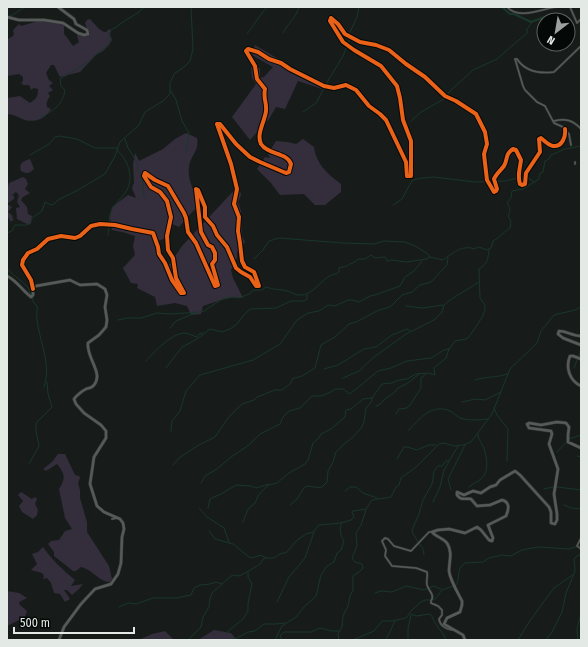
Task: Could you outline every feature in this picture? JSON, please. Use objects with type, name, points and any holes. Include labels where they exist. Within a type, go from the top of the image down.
[{"type":"street","points":[[7,17],[19,20],[44,20],[63,23],[78,33],[84,35],[88,34],[87,30],[76,24],[74,19],[58,7]]},
{"type":"street","points":[[507,7],[513,11],[531,13],[556,7]]},
{"type":"street","points":[[570,7],[577,23],[581,19]]},
{"type":"street","points":[[7,276],[31,296],[33,296],[31,281],[22,265],[23,260],[28,253],[48,239],[61,236],[75,238],[80,236],[91,226],[106,223],[153,233],[159,254],[165,263],[172,280],[181,293],[184,293],[176,278],[173,258],[168,247],[167,236],[170,218],[166,201],[160,192],[151,187],[144,176],[144,173],[146,173],[155,180],[168,186],[186,218],[188,232],[196,243],[215,286],[218,285],[212,264],[215,260],[215,253],[212,247],[208,245],[201,232],[196,189],[198,190],[205,207],[205,217],[213,226],[216,235],[227,247],[236,268],[250,277],[256,286],[258,286],[254,272],[245,266],[242,261],[238,231],[239,217],[234,204],[236,189],[231,164],[217,124],[220,124],[241,149],[260,162],[286,173],[290,170],[291,164],[286,157],[264,146],[260,140],[260,133],[266,112],[264,98],[265,89],[256,77],[255,66],[246,51],[248,49],[281,63],[324,86],[334,88],[346,85],[356,90],[369,106],[386,120],[406,162],[407,176],[410,176],[411,141],[403,120],[397,86],[381,66],[343,42],[330,21],[331,18],[338,24],[345,34],[364,44],[376,45],[389,50],[406,64],[426,77],[445,96],[476,114],[486,132],[487,144],[484,154],[487,180],[494,192],[496,192],[497,189],[494,179],[503,166],[506,155],[509,151],[512,149],[516,150],[520,158],[521,162],[518,168],[519,182],[522,185],[525,184],[526,173],[540,152],[539,139],[541,138],[550,145],[556,146],[564,139],[566,134],[565,130]]},
{"type":"street","points":[[571,145],[571,136],[554,123],[545,106],[537,102],[523,86],[515,59],[517,58],[523,66],[534,72],[554,72],[581,46]]},
{"type":"street","points":[[554,121],[567,119],[574,122],[581,129]]},
{"type":"street","points":[[33,289],[36,286],[70,280],[83,286],[97,284],[107,292],[105,309],[107,320],[106,327],[99,335],[88,343],[88,354],[96,368],[96,382],[92,388],[84,391],[74,399],[76,404],[84,413],[101,425],[106,431],[106,438],[94,458],[90,484],[97,506],[123,523],[124,529],[122,537],[121,563],[118,574],[111,584],[95,589],[81,604],[64,627],[59,640]]},
{"type":"street","points":[[31,281],[36,286]]},
{"type":"street","points":[[581,336],[561,331],[558,334],[562,338],[581,345]]},
{"type":"street","points":[[581,359],[570,356],[568,365],[571,378],[574,382],[581,386]]},
{"type":"street","points":[[454,631],[446,629],[439,622],[438,619],[442,615],[442,610],[430,601],[433,597],[426,583],[427,572],[420,569],[392,566],[385,556],[386,550],[382,541],[385,538],[388,538],[394,546],[411,551],[429,532],[449,529],[465,533],[476,527],[483,532],[489,540],[492,541],[493,538],[488,525],[506,516],[508,505],[507,502],[502,500],[490,505],[477,506],[472,499],[461,499],[457,494],[458,492],[464,496],[473,491],[481,494],[515,471],[549,507],[551,512],[551,523],[555,524],[558,517],[554,494],[558,469],[549,444],[552,432],[531,428],[528,427],[527,424],[541,425],[557,422],[566,423],[569,427],[568,442],[581,448]]},
{"type":"street","points":[[112,519],[117,518]]},
{"type":"street","points":[[432,532],[444,540],[448,546],[451,560],[449,572],[462,601],[460,612],[447,618],[444,622],[445,626],[463,635],[466,640]]},
{"type":"street","points":[[581,538],[577,546],[581,549]]},
{"type":"shaded area","points":[[90,19],[99,29],[104,32],[109,29],[111,31],[110,34],[112,40],[109,45],[96,55],[80,72],[60,77],[54,65],[51,65],[46,73],[49,80],[53,83],[49,86],[53,90],[48,93],[50,96],[47,100],[47,107],[51,109],[43,117],[37,120],[29,121],[7,114],[7,98],[20,96],[30,103],[38,94],[38,89],[34,88],[31,90],[29,85],[23,85],[22,83],[20,84],[23,81],[23,77],[19,74],[7,76],[7,40],[14,35],[13,30],[19,24],[21,26],[42,20],[64,24],[64,34],[73,46],[79,42],[77,36],[78,34],[88,36],[90,33],[85,23]]},
{"type":"shaded area","points":[[255,45],[300,72],[324,82],[322,89],[298,81],[285,109],[276,107],[269,119],[250,140],[232,117],[256,84],[252,78],[251,67],[260,68],[260,78],[264,77],[273,67],[252,55]]},
{"type":"shaded area","points":[[186,133],[197,138],[197,148],[190,162],[189,174],[194,191],[202,207],[194,210],[179,227],[172,224],[169,237],[158,241],[161,254],[169,265],[182,246],[239,185],[241,195],[238,202],[241,211],[242,236],[245,242],[237,252],[237,258],[231,270],[233,278],[243,298],[228,299],[203,306],[201,314],[191,315],[187,306],[175,303],[157,306],[155,297],[137,288],[138,284],[131,283],[123,268],[135,255],[133,246],[135,236],[112,230],[110,217],[112,207],[128,195],[136,198],[132,188],[134,183],[133,164],[135,153],[139,161],[163,149],[175,139]]},
{"type":"shaded area","points":[[303,139],[314,147],[317,159],[323,168],[341,184],[341,192],[325,205],[315,205],[304,194],[280,195],[271,183],[257,169],[265,157],[270,158],[268,154],[276,141],[296,144]]},
{"type":"shaded area","points":[[30,159],[34,169],[28,173],[21,171],[21,164]]},
{"type":"shaded area","points":[[23,177],[26,179],[28,184],[25,189],[30,193],[21,200],[27,207],[28,214],[32,216],[31,223],[29,225],[17,219],[16,208],[20,207],[17,202],[19,195],[16,192],[12,195],[14,196],[14,199],[7,204],[7,190],[9,183]]},
{"type":"shaded area","points":[[7,204],[12,207],[8,212],[14,219],[11,222],[7,216]]},
{"type":"shaded area","points":[[58,454],[65,454],[75,475],[79,476],[80,478],[78,483],[80,498],[87,522],[87,532],[109,566],[112,579],[110,582],[102,580],[85,568],[81,567],[76,571],[73,571],[54,556],[54,552],[48,544],[51,541],[59,540],[65,531],[72,529],[65,518],[59,489],[64,479],[63,473],[57,464],[46,471],[43,469],[52,462]]},
{"type":"shaded area","points":[[21,492],[32,499],[35,497],[37,499],[35,504],[38,510],[37,515],[33,519],[22,512],[19,506],[23,501],[18,495]]},
{"type":"shaded area","points":[[43,547],[58,565],[75,580],[71,586],[83,584],[72,595],[67,590],[64,590],[70,599],[65,602],[60,594],[54,593],[51,583],[47,578],[43,579],[44,576],[42,573],[31,570],[37,564],[32,554],[38,552]]},
{"type":"shaded area","points":[[7,591],[19,593],[27,598],[19,602],[20,605],[27,611],[25,617],[7,626]]},
{"type":"shaded area","points":[[214,630],[231,633],[235,640],[198,640]]},
{"type":"shaded area","points":[[165,631],[174,640],[141,639],[152,634]]},
{"type":"waterway","points":[[9,17],[25,7]]},
{"type":"waterway","points":[[41,117],[60,104],[65,90],[61,86],[60,79],[87,63],[105,48],[111,39],[109,34],[111,30],[138,13],[144,7]]},
{"type":"waterway","points":[[7,233],[12,231],[15,225],[27,225],[32,218],[42,211],[45,202],[51,205],[54,204],[58,200],[105,174],[115,156],[120,142],[139,125],[145,112],[163,101],[170,94],[170,83],[174,74],[190,61],[193,49],[191,7]]},
{"type":"waterway","points":[[247,34],[268,7]]},
{"type":"waterway","points":[[283,33],[299,7]]},
{"type":"waterway","points":[[303,112],[316,103],[343,56],[349,41],[350,32],[357,17],[359,7]]},
{"type":"waterway","points":[[502,7],[510,14],[514,14],[531,22],[536,20]]},
{"type":"waterway","points":[[411,121],[421,112],[444,99],[450,91],[473,70],[497,59],[527,33],[527,29],[532,22]]},
{"type":"waterway","points":[[171,91],[176,100],[182,121],[189,133],[186,152]]},
{"type":"waterway","points":[[30,155],[49,144],[55,137],[60,136],[77,139],[95,148],[118,148]]},
{"type":"waterway","points":[[125,139],[128,148],[137,162],[138,170],[143,183],[144,197]]},
{"type":"waterway","points":[[118,320],[127,318],[141,318],[157,313],[171,314],[200,312],[222,299],[232,297],[239,298],[254,290],[262,290],[266,287],[288,291],[298,295],[304,295],[309,293],[326,278],[339,272],[339,268],[347,266],[358,259],[365,259],[371,255],[375,258],[385,257],[387,261],[392,260],[406,262],[430,257],[443,260],[457,250],[465,248],[474,249],[479,247],[487,250],[491,248],[493,241],[510,228],[511,221],[508,216],[510,209],[507,203],[511,198],[512,191],[523,189],[539,179],[540,173],[543,172],[545,161],[549,159],[551,155],[565,149],[581,146]]},
{"type":"waterway","points":[[108,235],[111,213],[115,205],[125,193],[130,182],[129,170],[125,159],[117,150]]},
{"type":"waterway","points":[[393,205],[402,199],[413,180],[422,178],[434,177],[475,182],[505,181],[526,177],[535,182]]},
{"type":"waterway","points":[[254,259],[269,241],[279,238],[374,244],[384,241],[405,242],[415,246],[428,254],[430,257]]},
{"type":"waterway","points":[[243,522],[248,509],[255,503],[258,496],[266,487],[277,483],[289,473],[305,464],[308,460],[313,443],[321,434],[331,429],[345,417],[346,410],[351,409],[363,399],[372,398],[382,384],[407,379],[416,374],[428,373],[435,375],[434,368],[446,358],[449,349],[455,341],[469,337],[483,316],[485,305],[480,298],[479,269],[487,260],[489,249]]},
{"type":"waterway","points":[[173,465],[179,458],[197,446],[215,437],[228,418],[242,404],[275,390],[282,390],[291,383],[292,379],[302,376],[315,368],[321,345],[335,337],[349,324],[391,306],[402,295],[412,292],[420,285],[431,282],[447,265],[448,257]]},
{"type":"waterway","points":[[171,431],[172,421],[180,411],[186,391],[200,375],[253,360],[280,344],[297,320],[308,313],[319,311],[328,305],[335,306],[348,300],[359,302],[370,296],[400,286],[405,277],[414,271],[422,261]]},
{"type":"waterway","points":[[7,269],[28,287],[34,303],[37,306],[38,327],[47,370],[44,387]]},
{"type":"waterway","points":[[343,378],[359,371],[374,357],[406,334],[434,320],[442,312],[444,305],[479,282]]},
{"type":"waterway","points":[[166,368],[182,347],[197,339],[210,329],[222,332],[237,324],[250,309],[276,308],[291,301],[304,301],[307,299],[307,295]]},
{"type":"waterway","points":[[406,306],[422,308],[443,305]]},
{"type":"waterway","points":[[189,639],[201,627],[203,617],[209,607],[212,593],[231,576],[239,576],[249,571],[260,564],[264,558],[274,558],[287,552],[296,541],[306,534],[313,532],[319,525],[341,523],[351,520],[354,517],[353,511],[366,509],[372,500],[391,497],[396,487],[399,485],[401,478],[416,467],[439,444],[444,443],[454,446],[471,442],[492,414],[510,369],[537,343],[541,331],[554,315],[581,307]]},
{"type":"waterway","points":[[170,328],[176,321],[195,313]]},
{"type":"waterway","points":[[324,369],[338,365],[364,349],[376,347],[392,335],[407,329],[410,331]]},
{"type":"waterway","points":[[146,361],[174,336],[188,333],[197,337],[199,334],[203,333]]},
{"type":"waterway","points":[[574,368],[581,346]]},
{"type":"waterway","points":[[201,483],[205,476],[249,445],[260,434],[280,424],[283,417],[289,411],[300,408],[312,396],[321,396],[335,389],[343,389],[350,394],[378,371],[391,368],[407,361],[431,358],[444,350],[449,349]]},
{"type":"waterway","points":[[376,406],[398,388],[408,383],[419,374]]},
{"type":"waterway","points":[[396,414],[399,409],[407,408],[410,405],[421,388],[421,378],[426,374]]},
{"type":"waterway","points":[[475,380],[507,374]]},
{"type":"waterway","points":[[29,464],[39,446],[36,423],[52,407],[48,394],[47,382]]},
{"type":"waterway","points":[[462,402],[476,399],[485,400],[501,392]]},
{"type":"waterway","points":[[290,505],[297,499],[307,486],[321,488],[327,482],[328,471],[336,452],[362,427],[366,408],[372,401],[372,398]]},
{"type":"waterway","points":[[494,408],[497,415],[508,429],[507,461]]},
{"type":"waterway","points":[[408,431],[421,417],[437,409],[450,411],[463,419],[488,419]]},
{"type":"waterway","points":[[469,487],[482,478],[486,472],[487,460],[478,434]]},
{"type":"waterway","points":[[557,452],[569,439],[581,435]]},
{"type":"waterway","points":[[397,459],[404,447],[417,450],[429,445],[436,445]]},
{"type":"waterway","points":[[451,490],[448,479],[465,445]]},
{"type":"waterway","points":[[433,502],[440,487],[444,470],[458,446]]},
{"type":"waterway","points":[[577,456],[581,457]]},
{"type":"waterway","points":[[424,555],[423,549],[412,530],[423,500],[432,484],[434,471],[438,466],[442,466],[446,461],[449,461]]},
{"type":"waterway","points":[[208,508],[210,499],[236,485],[251,486],[256,488],[269,484]]},
{"type":"waterway","points":[[345,491],[350,487],[356,487],[363,493],[377,498]]},
{"type":"waterway","points":[[544,489],[553,487]]},
{"type":"waterway","points":[[557,487],[581,490]]},
{"type":"waterway","points":[[564,505],[571,508],[581,509]]},
{"type":"waterway","points":[[199,508],[207,517],[224,528],[229,542]]},
{"type":"waterway","points":[[339,640],[338,634],[342,627],[343,616],[353,590],[353,576],[363,568],[362,564],[355,562],[352,558],[357,546],[356,533],[361,525],[366,510]]},
{"type":"waterway","points":[[275,640],[282,626],[296,617],[316,596],[321,575],[327,566],[334,562],[337,553],[341,550],[344,541],[340,532],[342,522]]},
{"type":"waterway","points":[[209,531],[215,539],[233,544],[249,557],[252,558],[261,555],[266,558]]},
{"type":"waterway","points":[[277,602],[289,577],[305,558],[314,532]]},
{"type":"waterway","points":[[456,585],[460,568],[465,563],[483,562],[489,558],[502,555],[511,556],[522,550],[538,547],[569,549],[581,545]]},
{"type":"waterway","points":[[546,640],[552,632],[562,612],[566,593],[575,571],[574,559],[578,555],[581,555]]},
{"type":"waterway","points":[[226,633],[243,619],[248,611],[252,584],[248,577],[248,573]]},
{"type":"waterway","points":[[517,640],[554,588],[574,574]]},
{"type":"waterway","points":[[119,607],[128,603],[136,604],[153,598],[176,598],[191,595],[194,588],[200,585],[216,582],[222,584]]},
{"type":"waterway","points":[[375,593],[381,591],[392,592],[406,586],[424,590],[434,586],[441,589]]},
{"type":"waterway","points":[[353,640],[374,631],[382,621],[392,621],[406,618],[421,602],[425,600],[433,600],[442,590],[453,586]]},
{"type":"waterway","points":[[411,614],[416,616],[430,614],[446,640]]},
{"type":"waterway","points":[[578,640],[577,629],[581,614]]},
{"type":"waterway","points":[[408,640],[408,629],[411,615]]},
{"type":"waterway","points":[[386,640],[395,621]]},
{"type":"waterway","points":[[230,640],[248,632],[255,631],[264,624],[285,623]]},
{"type":"waterway","points":[[282,640],[280,636],[284,632],[311,632],[320,628],[339,631]]},
{"type":"cycle path","points":[[33,289],[31,280],[22,265],[23,260],[28,253],[37,249],[48,239],[61,236],[75,238],[80,236],[91,226],[100,224],[115,225],[153,233],[159,254],[165,263],[172,280],[181,293],[184,293],[176,278],[173,258],[168,250],[167,236],[171,217],[167,201],[160,192],[151,187],[144,176],[145,173],[168,186],[184,213],[188,232],[196,243],[215,286],[218,285],[212,264],[215,260],[215,253],[212,247],[208,245],[201,232],[196,189],[198,190],[205,207],[205,217],[227,247],[236,268],[250,277],[256,286],[259,286],[254,272],[245,267],[242,261],[238,231],[239,217],[234,204],[237,189],[231,164],[217,124],[220,124],[236,144],[250,157],[286,173],[289,172],[291,164],[286,157],[264,148],[261,144],[260,132],[266,111],[264,96],[265,89],[257,79],[255,66],[246,51],[248,49],[281,63],[324,86],[334,88],[346,85],[356,90],[369,106],[386,120],[406,162],[407,176],[411,176],[411,141],[403,120],[397,86],[381,66],[343,42],[330,21],[331,18],[338,24],[345,34],[360,42],[376,45],[389,50],[425,77],[445,96],[476,114],[485,132],[487,144],[484,154],[487,180],[494,192],[497,189],[494,179],[504,166],[510,151],[513,149],[516,150],[521,160],[519,181],[520,184],[525,184],[526,173],[540,152],[539,139],[541,138],[553,146],[559,145],[563,141],[565,129]]}]
